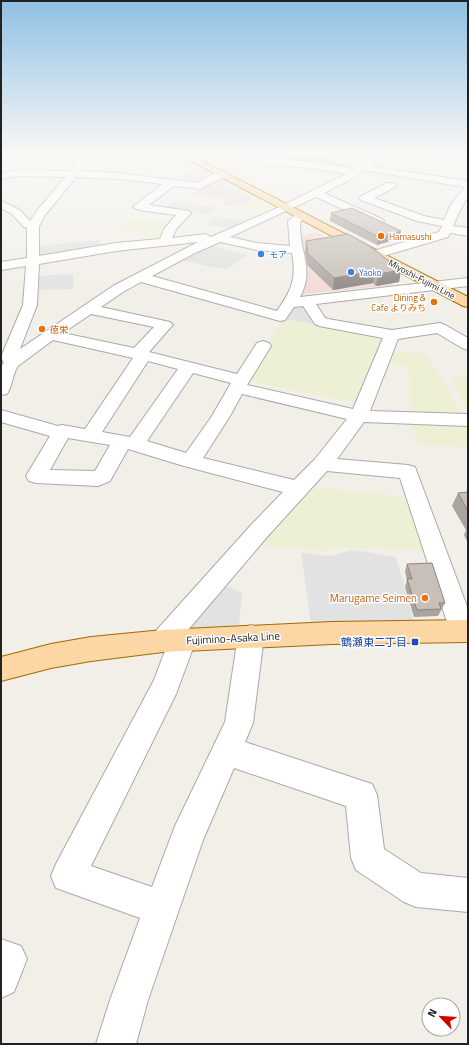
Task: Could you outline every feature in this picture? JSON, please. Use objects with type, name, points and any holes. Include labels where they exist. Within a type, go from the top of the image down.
[{"type":"main road","name":"Miyoshi-Fujimi Line","points":[[279,204],[468,303]]},
{"type":"main road","name":"Fujimino-Asaka Line","points":[[1,669],[51,656],[84,650],[173,641],[332,633],[465,631]]},
{"type":"street","points":[[1,204],[16,212],[28,225],[33,226]]},
{"type":"street","points":[[1,390],[9,357],[30,305],[33,261],[33,226],[48,204]]},
{"type":"street","points":[[143,204],[139,207],[185,213],[168,232],[166,241]]},
{"type":"street","points":[[6,366],[88,309],[139,277],[191,250],[294,204]]},
{"type":"street","points":[[340,204],[386,225]]},
{"type":"street","points":[[351,209],[370,204]]},
{"type":"street","points":[[381,204],[421,219],[468,232]]},
{"type":"street","points":[[377,254],[444,234],[455,204]]},
{"type":"street","points":[[139,277],[280,317],[300,285],[301,274],[292,232],[294,221],[301,216]]},
{"type":"street","points":[[406,235],[420,241]]},
{"type":"street","points":[[1,266],[166,241],[222,236],[247,246],[267,249],[297,250]]},
{"type":"street","points":[[289,303],[468,282]]},
{"type":"street","points":[[307,302],[320,321],[324,323],[392,335],[440,328],[468,345]]},
{"type":"street","points":[[88,309],[165,326],[141,354],[135,369],[90,436]]},
{"type":"street","points":[[50,335],[141,354],[240,384],[359,416],[468,420]]},
{"type":"street","points":[[162,908],[68,876],[166,685],[173,641],[259,531],[322,464],[359,416],[392,335]]},
{"type":"street","points":[[192,461],[263,346]]},
{"type":"street","points":[[60,433],[44,461],[109,465],[129,443],[188,367]]},
{"type":"street","points":[[1,416],[60,433],[62,431],[129,443],[300,489]]},
{"type":"street","points":[[322,464],[408,472],[465,631]]},
{"type":"street","points":[[116,1044],[129,1000],[188,838],[239,723],[251,636]]},
{"type":"street","points":[[226,751],[361,795],[368,858],[416,890],[468,896]]},
{"type":"street","points":[[1,958],[8,959],[1,979]]},
{"type":"shaded area","points":[[170,204],[186,204],[218,208],[210,215],[164,209]]},
{"type":"shaded area","points":[[223,204],[240,204],[230,206],[222,205]]},
{"type":"shaded area","points":[[214,216],[251,222],[239,227],[228,228],[207,225]]},
{"type":"shaded area","points":[[316,232],[397,275],[392,285],[296,295],[298,237]]},
{"type":"shaded area","points":[[100,240],[97,248],[37,258],[36,246]]},
{"type":"shaded area","points":[[209,245],[247,255],[227,269],[217,267],[214,268],[183,260],[182,258]]},
{"type":"shaded area","points":[[73,274],[74,289],[38,290],[38,276]]},
{"type":"shaded area","points":[[302,305],[305,306],[317,325],[284,319],[291,307]]},
{"type":"shaded area","points":[[354,550],[396,557],[414,621],[311,623],[301,553],[331,556]]},
{"type":"shaded area","points":[[222,584],[242,593],[239,626],[182,628]]},
{"type":"green space","points":[[240,204],[263,204],[274,210],[270,211],[230,206]]},
{"type":"green space","points":[[131,219],[173,222],[162,238],[139,242],[143,231],[124,231],[125,222]]},
{"type":"green space","points":[[282,319],[386,336],[357,404],[247,380]]},
{"type":"green space","points":[[388,351],[427,354],[461,413],[457,416],[411,416],[409,366],[384,363]]},
{"type":"green space","points":[[468,375],[468,411],[449,378]]},
{"type":"green space","points":[[410,424],[468,424],[468,447],[418,445]]},
{"type":"green space","points":[[309,487],[411,497],[431,551],[335,547],[328,551],[258,545]]},
{"type":"building","points":[[352,208],[401,231],[379,237],[331,213]]},
{"type":"building","points":[[348,234],[368,245],[401,270],[378,274],[375,271],[334,278],[308,254],[306,241]]},
{"type":"building","points":[[468,492],[468,511],[458,493]]},
{"type":"building","name":"Marugame Seimen","points":[[432,563],[445,603],[439,603],[441,609],[417,610],[407,579],[412,579],[407,564]]},
{"type":"place","name":"Hamasushi","points":[[381,236]]},
{"type":"place","name":"モア","points":[[261,254]]},
{"type":"place","name":"Yaoko","points":[[351,272]]},
{"type":"place","name":"Dining & Cafe よりみち","points":[[434,302]]},
{"type":"place","name":"徳栄","points":[[42,329]]},
{"type":"place","name":"Marugame Seimen","points":[[425,598]]},
{"type":"place","name":"鶴瀬東二丁目","points":[[415,642]]}]
